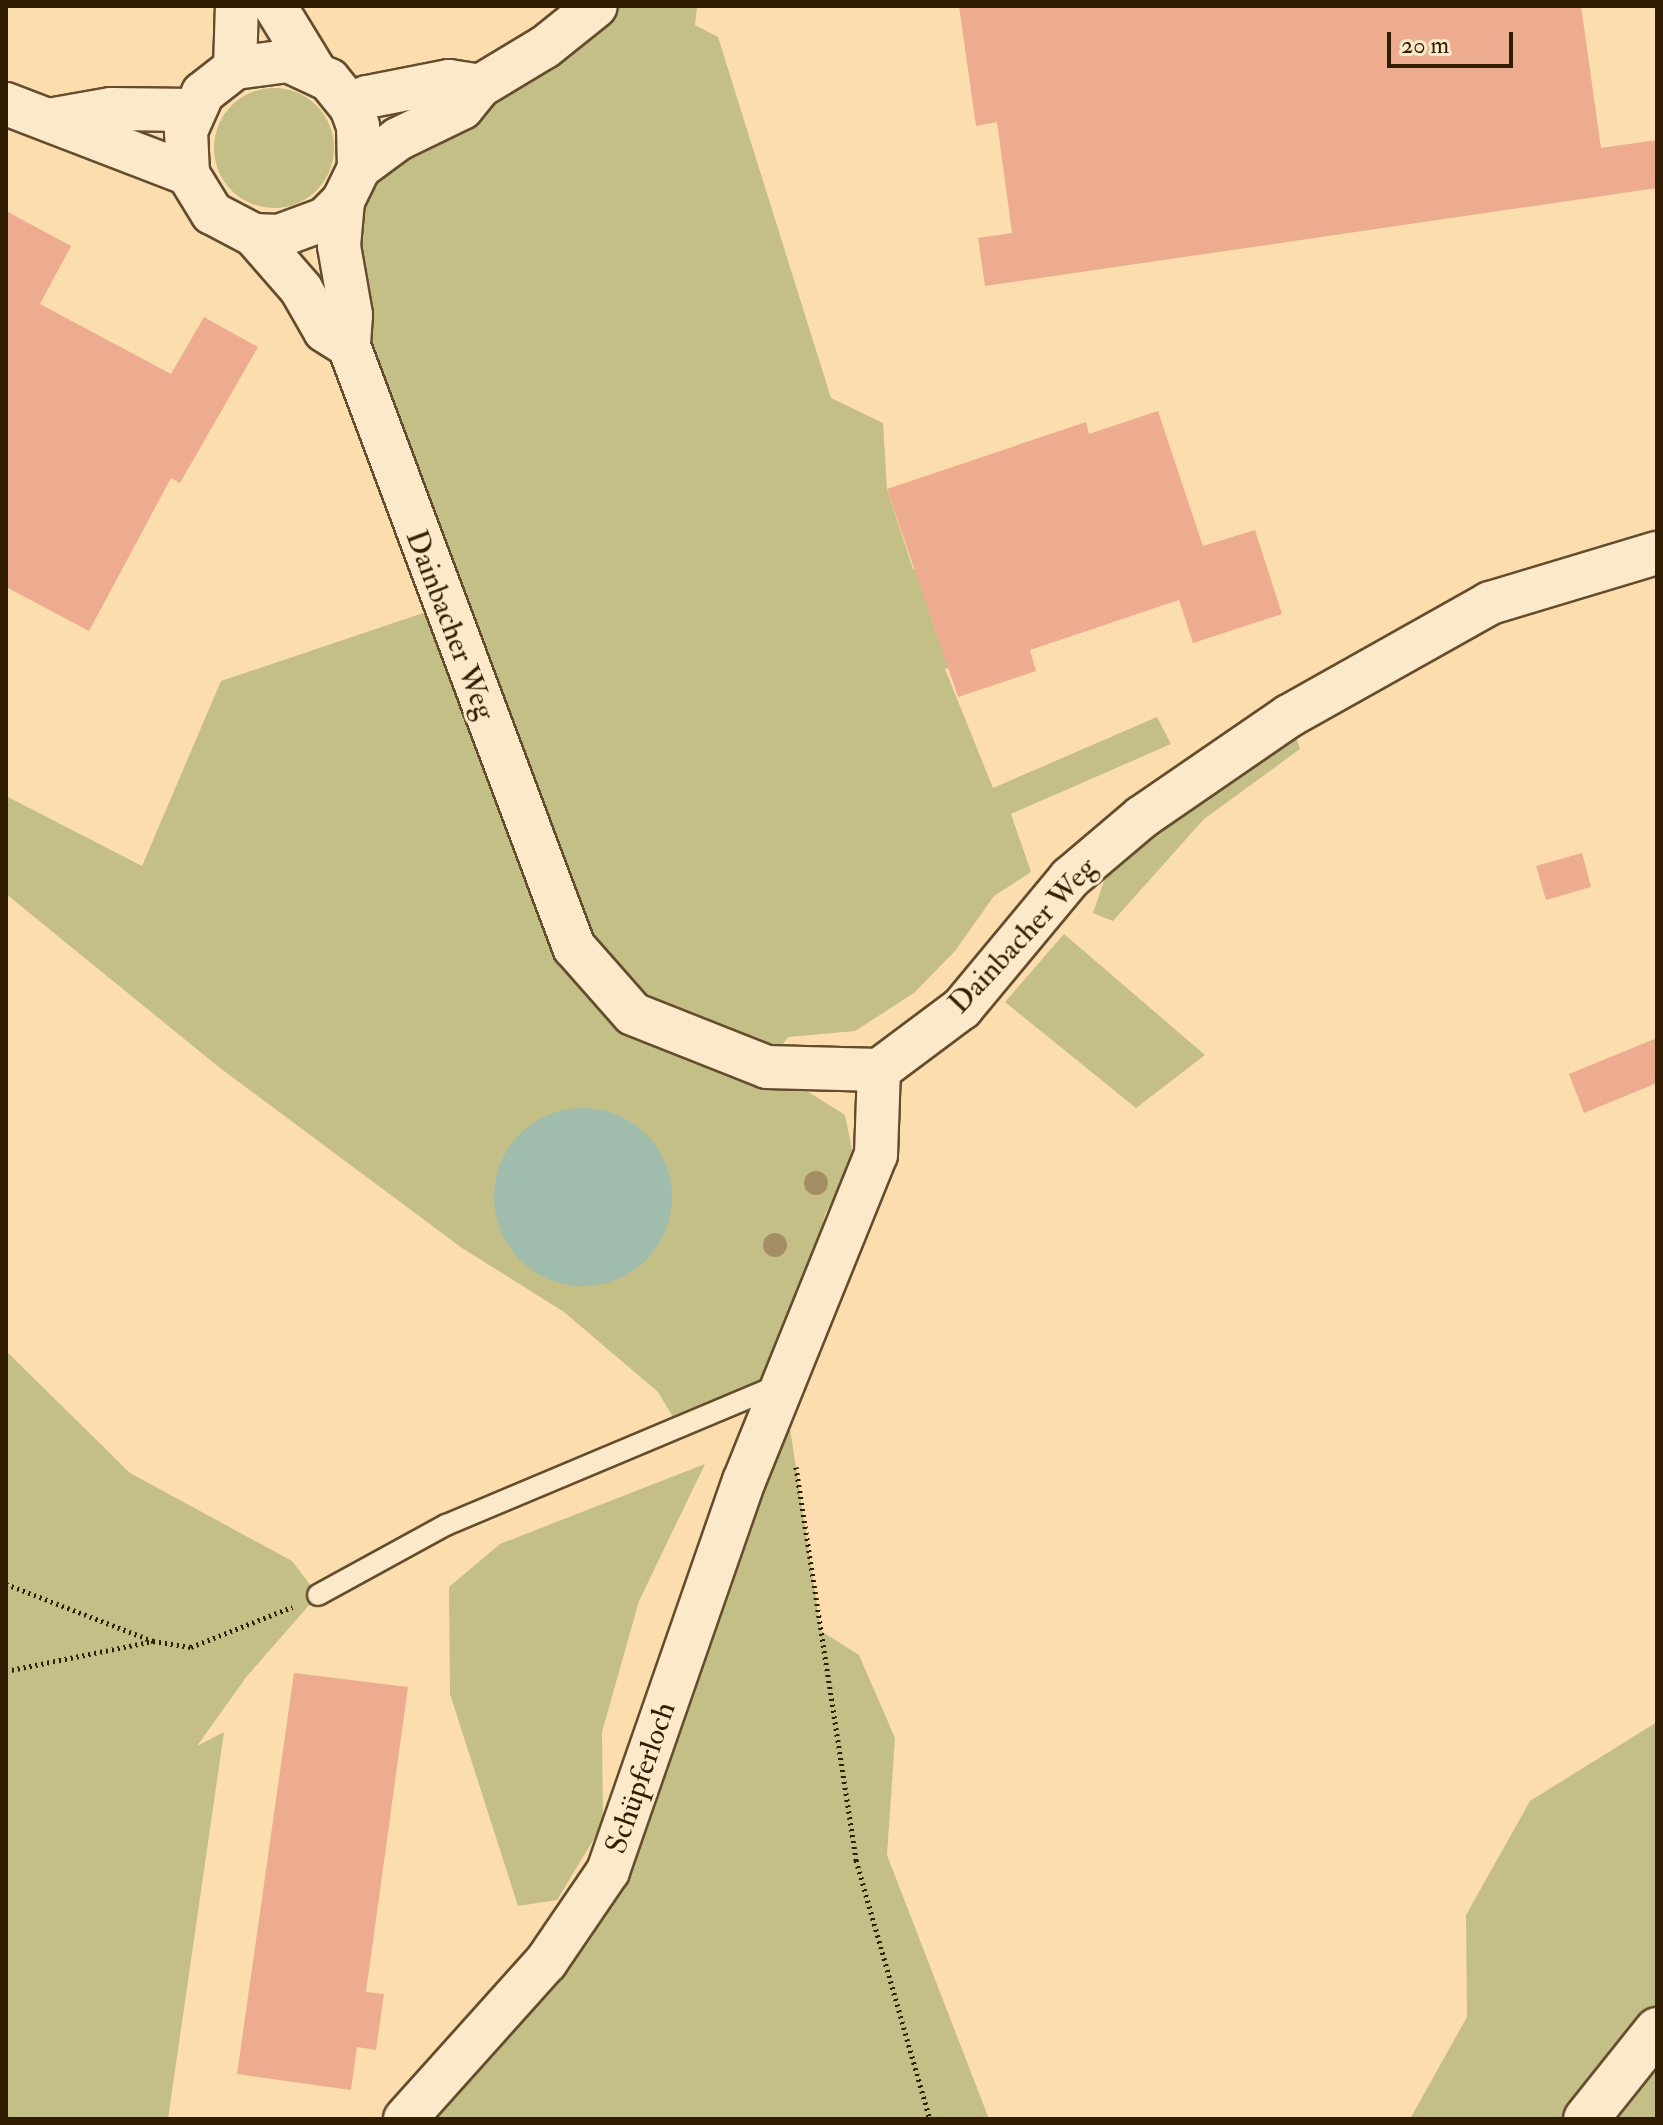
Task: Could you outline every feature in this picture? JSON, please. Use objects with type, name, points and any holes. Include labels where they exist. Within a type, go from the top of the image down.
[{"type":"main road","points":[[1586,2119],[1657,2030]]},
{"type":"street","points":[[235,68],[237,6]]},
{"type":"street","points":[[275,6],[314,70],[351,107],[358,126],[351,185]]},
{"type":"street","points":[[314,70],[288,61],[235,68],[217,79],[193,110],[186,131],[188,174],[212,213],[254,235],[303,231],[398,139],[462,108],[480,86],[545,47],[596,6]]},
{"type":"street","points":[[351,107],[367,97],[449,81],[480,86]]},
{"type":"street","points":[[6,104],[188,174]]},
{"type":"street","points":[[48,120],[111,109],[193,110]]},
{"type":"street","name":"Dainbacher Weg","points":[[351,185],[339,246],[351,315],[349,346],[574,947],[633,1014],[767,1067],[879,1070],[962,1008],[1082,868],[1142,817],[1289,716],[1490,603],[1657,553]]},
{"type":"street","name":"Dainbacher Weg","points":[[254,235],[301,289],[325,331],[349,346]]},
{"type":"street","name":"Schüpferloch","points":[[405,2119],[546,1962],[608,1871],[783,1383],[876,1155],[879,1070]]},
{"type":"lane","points":[[318,1595],[446,1525],[783,1383]]},
{"type":"path","points":[[794,1458],[856,1860],[930,2119]]},
{"type":"path","points":[[6,1584],[153,1641],[191,1647],[243,1631],[318,1595]]},
{"type":"path","points":[[6,1671],[153,1641]]},
{"type":"shaded area","points":[[596,6],[697,6],[695,25],[718,37],[831,398],[883,423],[887,489],[913,569],[936,561],[929,611],[937,636],[963,663],[945,669],[993,788],[1157,717],[1171,744],[1011,814],[1031,872],[994,896],[955,951],[914,993],[855,1031],[788,1037],[767,1066],[845,1115],[854,1159],[825,1214],[799,1337],[783,1383],[821,1631],[859,1655],[895,1738],[887,1855],[989,2119],[424,2119],[608,1871],[782,1384],[680,1429],[658,1392],[564,1312],[462,1248],[220,1068],[6,894],[6,796],[142,866],[221,681],[441,607],[388,459],[343,201]]},
{"type":"shaded area","points":[[274,88],[297,92],[317,105],[330,125],[334,148],[330,171],[317,191],[297,204],[274,208],[251,204],[231,191],[218,171],[214,148],[218,125],[231,105],[251,92]]},
{"type":"shaded area","points":[[1289,716],[1300,749],[1204,819],[1113,921],[1093,913],[1105,878],[1142,817]]},
{"type":"shaded area","points":[[1064,934],[1205,1055],[1136,1108],[1005,1002]]},
{"type":"shaded area","points":[[583,1108],[617,1115],[646,1134],[665,1163],[672,1197],[665,1231],[646,1260],[617,1279],[583,1286],[549,1279],[520,1260],[501,1231],[494,1197],[501,1163],[520,1134],[549,1115]]},
{"type":"shaded area","points":[[6,1351],[130,1473],[292,1561],[318,1595],[247,1676],[197,1746],[224,1732],[168,2119],[6,2119]]},
{"type":"shaded area","points":[[705,1464],[639,1601],[602,1732],[603,1824],[557,1900],[518,1906],[450,1694],[449,1587],[500,1544]]},
{"type":"shaded area","points":[[1657,1722],[1657,2119],[1410,2119],[1467,2017],[1466,1915],[1530,1801]]},
{"type":"building","points":[[959,6],[1581,6],[1601,148],[1657,140],[1657,188],[985,286],[978,238],[1012,233],[997,122],[976,126]]},
{"type":"building","points":[[6,211],[71,246],[40,304],[171,374],[204,317],[258,347],[180,483],[171,478],[89,631],[6,587]]},
{"type":"building","points":[[1158,411],[1203,546],[1255,530],[1282,614],[1193,643],[1179,600],[1030,650],[1036,671],[958,697],[887,489],[1086,422],[1089,434]]},
{"type":"building","points":[[1582,853],[1591,887],[1546,900],[1536,866]]},
{"type":"building","points":[[1657,1038],[1657,1083],[1584,1113],[1569,1074]]},
{"type":"building","points":[[294,1673],[408,1687],[366,1992],[384,1994],[376,2050],[357,2047],[351,2090],[237,2074]]}]
